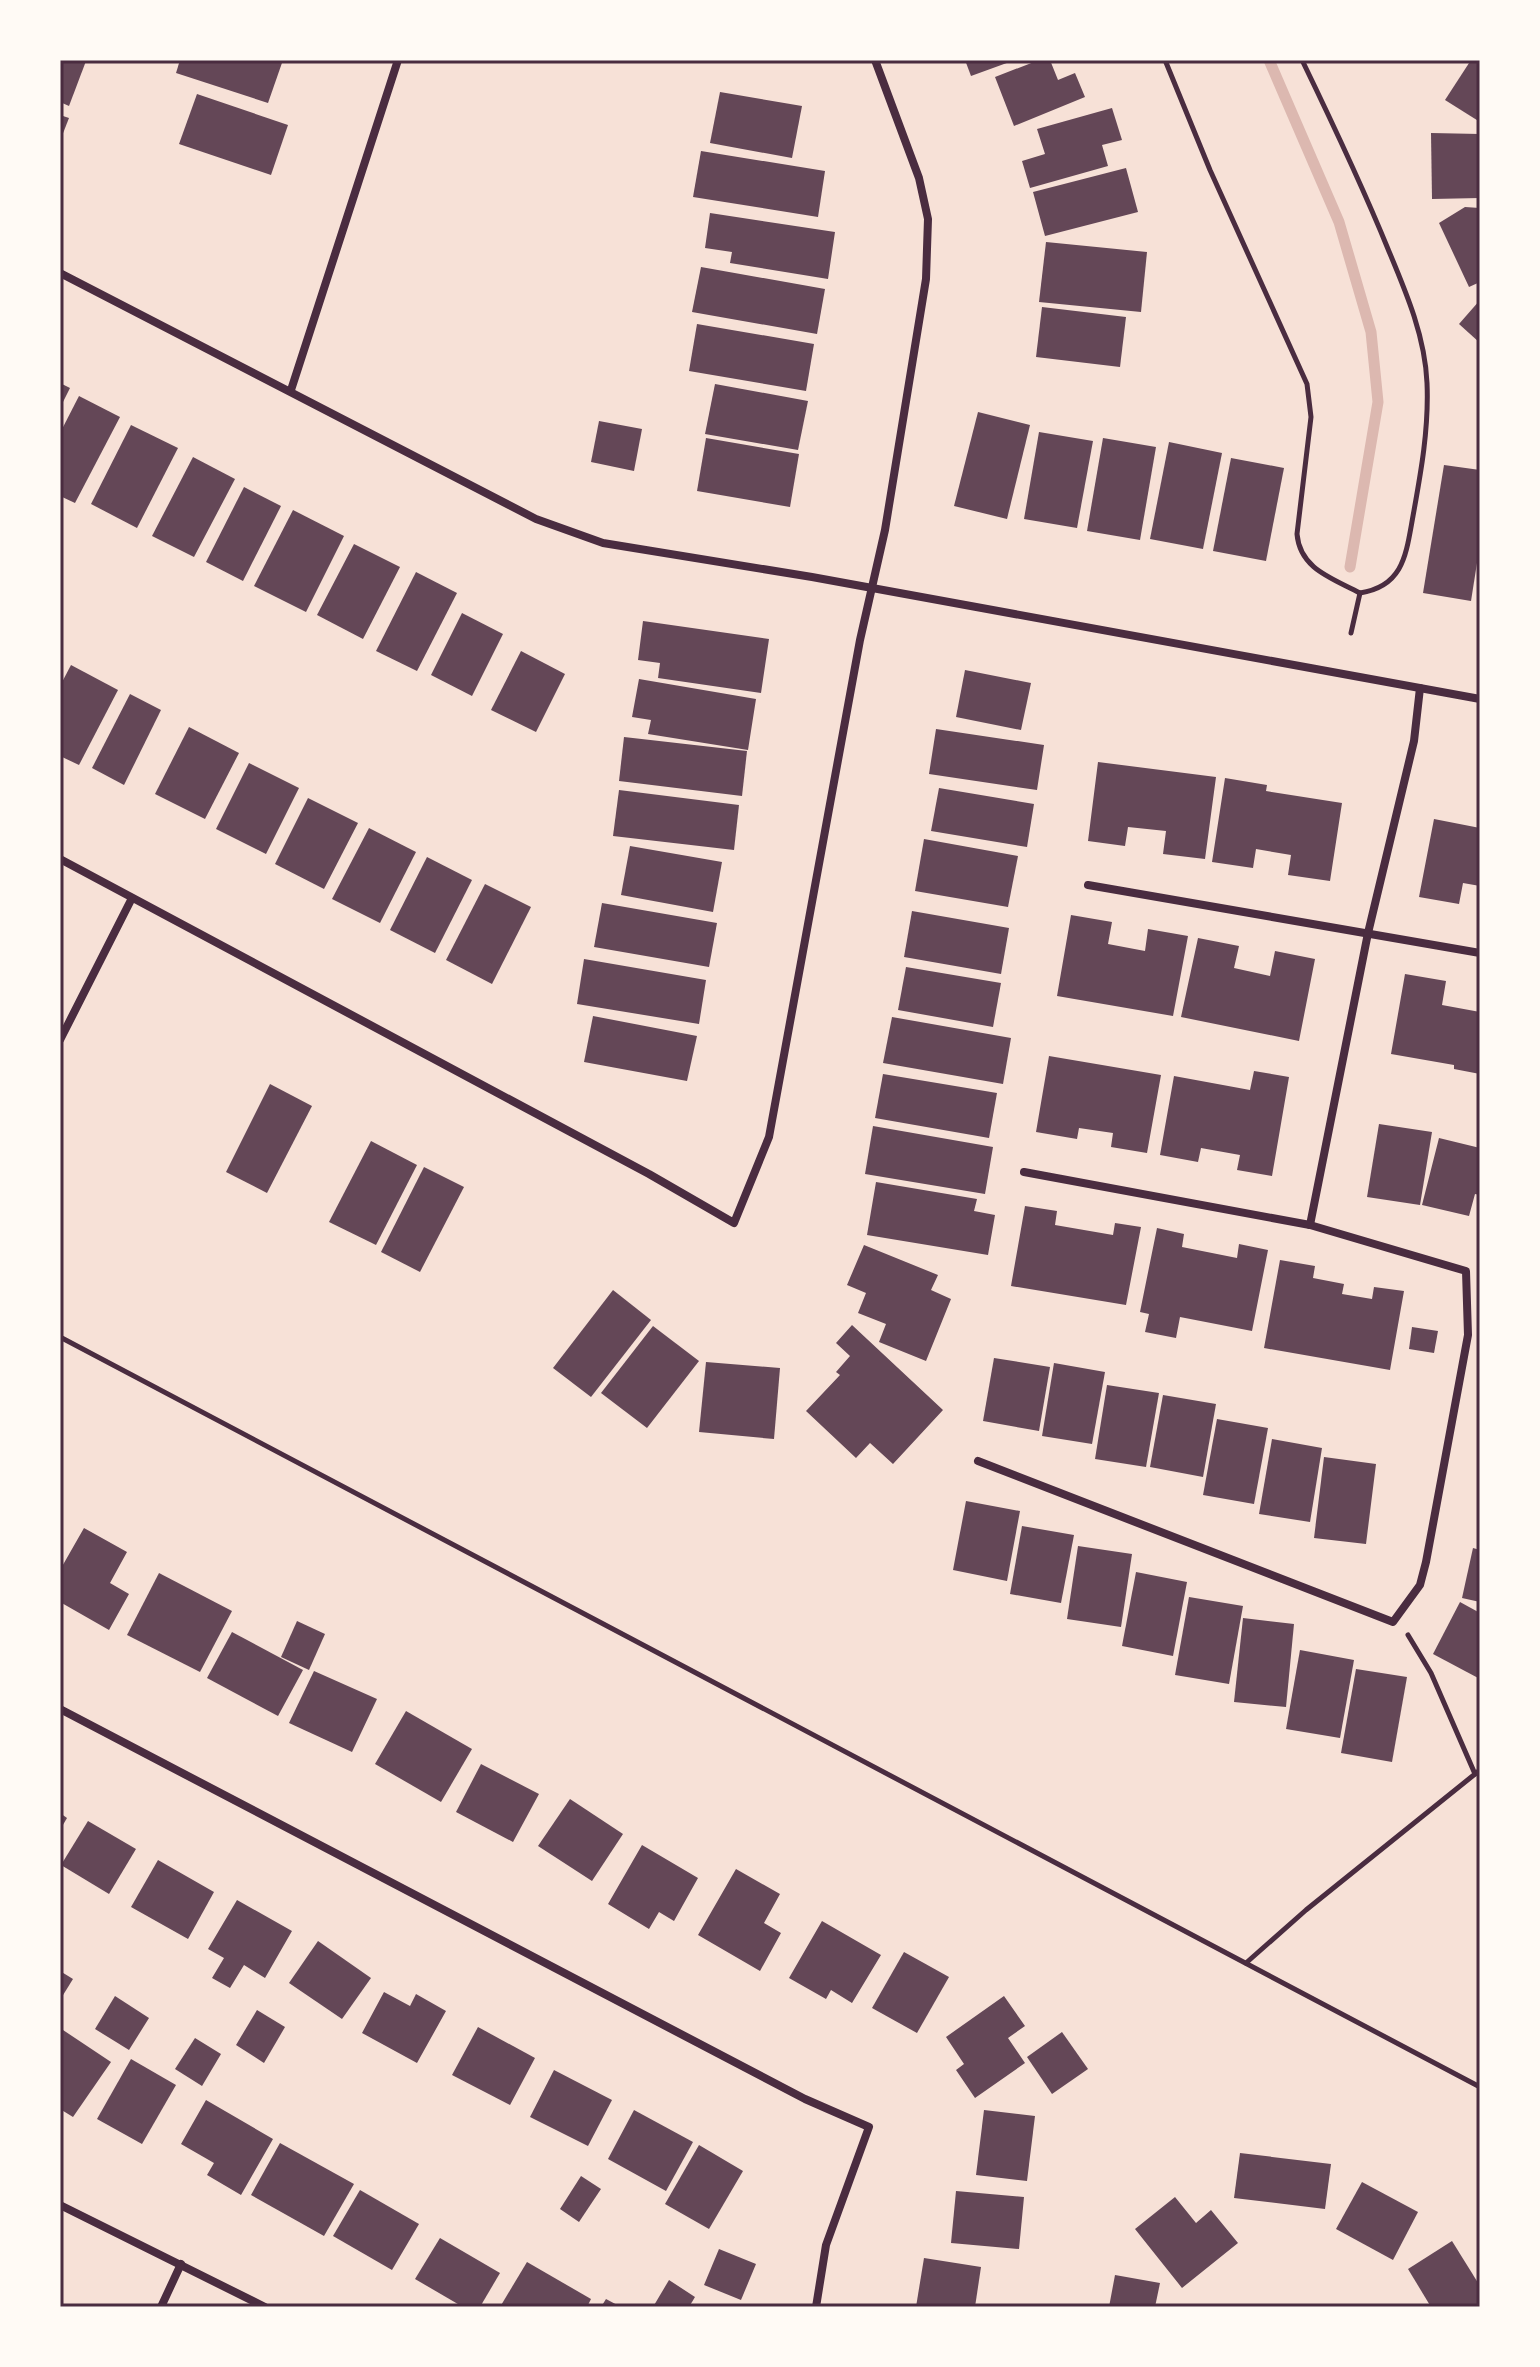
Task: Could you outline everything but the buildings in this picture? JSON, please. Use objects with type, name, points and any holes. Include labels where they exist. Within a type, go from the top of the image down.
[{"type":"street","points":[[291,390],[398,60]]},
{"type":"street","points":[[60,859],[649,1174],[734,1223],[769,1137],[873,588],[926,279],[928,219],[913,156],[875,60]]},
{"type":"street","points":[[60,273],[536,519],[603,543],[873,588],[1480,699]]},
{"type":"street","points":[[1310,1225],[1368,933],[1414,741],[1420,688]]},
{"type":"street","points":[[1088,885],[1480,953]]},
{"type":"street","points":[[60,1040],[132,898]]},
{"type":"street","points":[[978,1461],[1393,1622],[1420,1585],[1468,1335],[1466,1271],[1310,1225],[1024,1172]]},
{"type":"street","points":[[60,1709],[805,2099],[869,2127],[826,2245],[816,2307]]},
{"type":"street","points":[[60,2205],[265,2307]]},
{"type":"street","points":[[161,2307],[181,2264]]},
{"type":"path","points":[[1165,60],[1210,170],[1307,384],[1311,417],[1297,534],[1298,549],[1307,563],[1360,593],[1392,582],[1399,570],[1409,538],[1428,428],[1427,380],[1420,337],[1407,295],[1356,171],[1302,60]]},
{"type":"path","points":[[1351,633],[1360,593]]},
{"type":"path","points":[[60,1337],[1480,2087]]},
{"type":"path","points":[[1246,1963],[1306,1910],[1478,1772],[1431,1673],[1398,1616]]},
{"type":"waterway","points":[[1269,60],[1339,222],[1371,332],[1378,402],[1350,567]]}]
